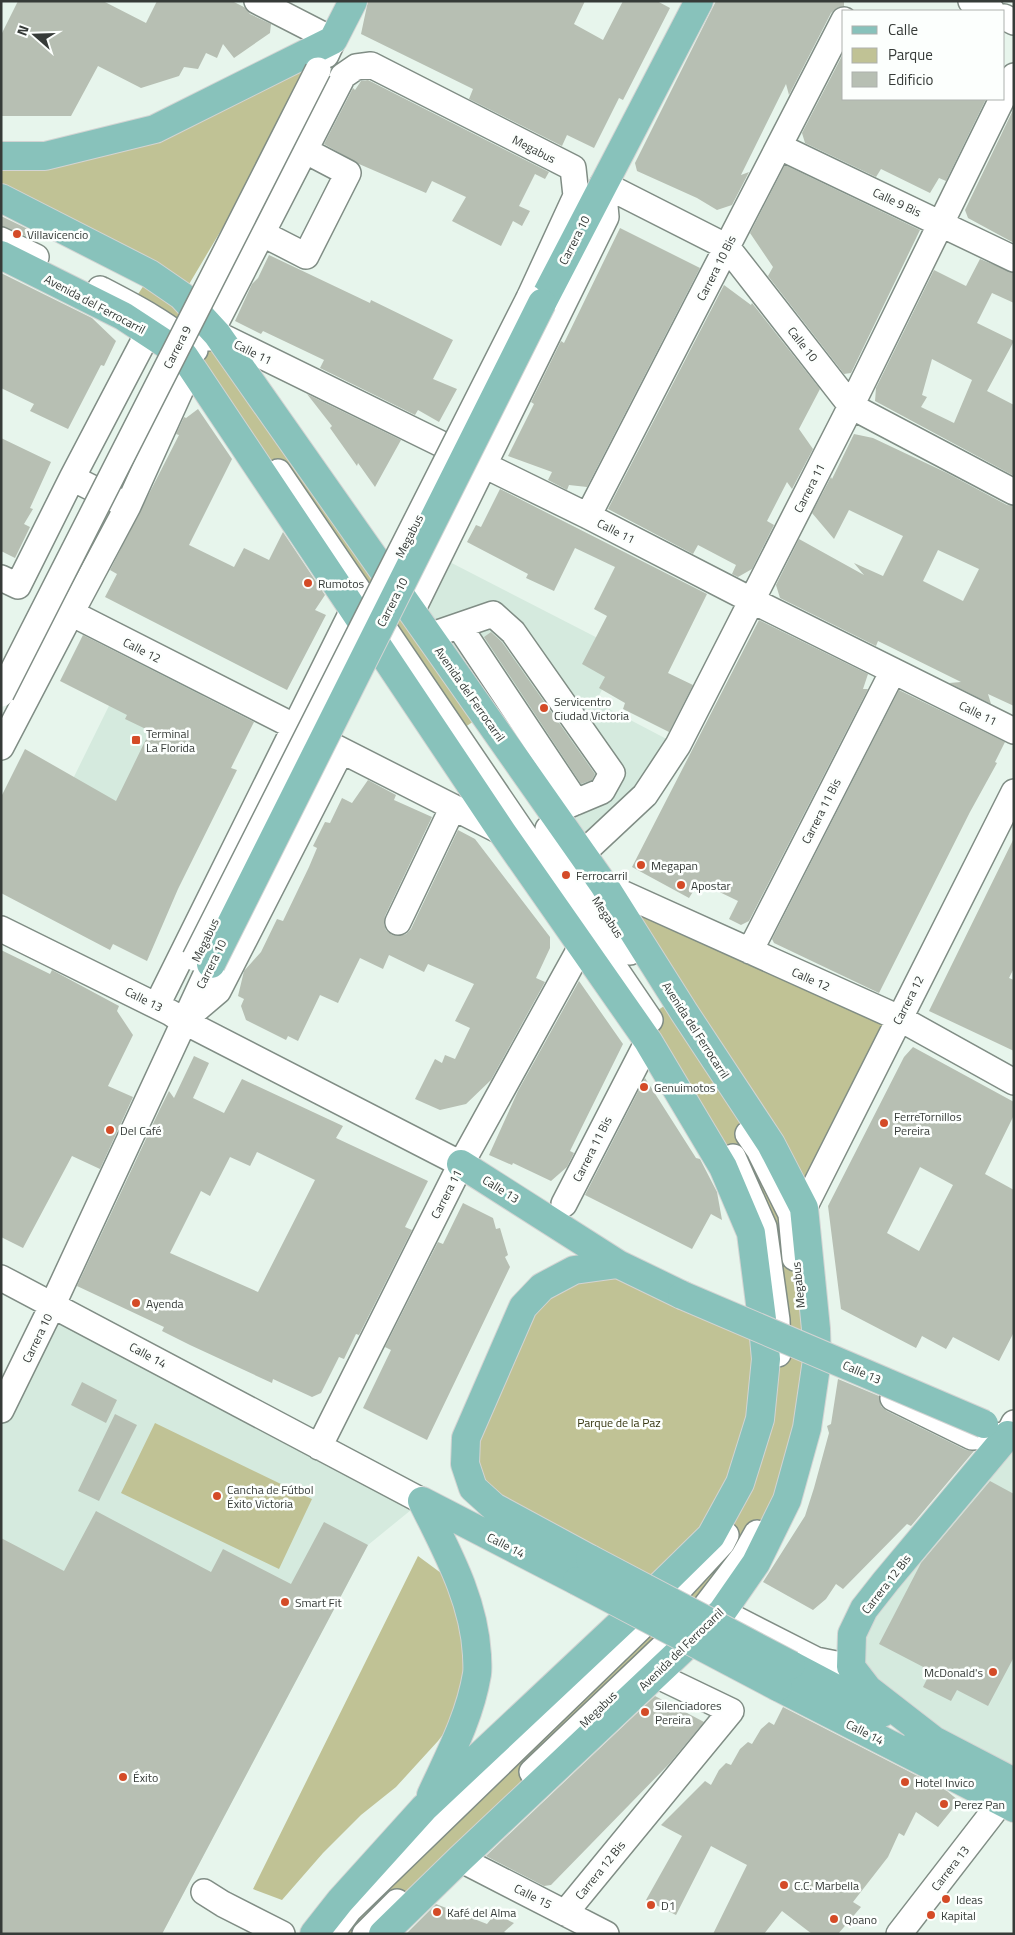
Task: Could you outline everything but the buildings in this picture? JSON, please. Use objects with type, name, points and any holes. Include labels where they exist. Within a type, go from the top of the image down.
[{"type":"main road","name":"Carrera 9","points":[[332,44],[353,1]]},
{"type":"main road","name":"Carrera 10","points":[[203,961],[536,300],[603,184],[699,1]]},
{"type":"main road","points":[[1,156],[45,156],[155,129],[332,44]]},
{"type":"main road","name":"Avenida del Ferrocarril","points":[[1,198],[150,274],[182,296],[213,334],[429,636],[564,807],[582,854],[771,1144],[804,1208],[816,1329],[817,1360],[807,1428],[787,1500],[756,1563],[722,1612],[654,1674],[383,1934]]},
{"type":"main road","name":"Avenida del Ferrocarril","points":[[1,255],[124,316],[184,356],[502,832],[648,1041],[723,1167],[751,1233],[766,1359],[760,1419],[740,1483],[711,1536],[424,1808],[340,1901],[314,1934]]},
{"type":"main road","name":"Calle 13","points":[[461,1164],[618,1264],[682,1296],[984,1424],[1012,1432]]},
{"type":"main road","name":"Calle 14","points":[[584,1570],[494,1507],[473,1488],[465,1464],[466,1438],[524,1307],[542,1287],[574,1270],[618,1264]]},
{"type":"main road","name":"Carrera 12 Bis","points":[[852,1667],[852,1634],[864,1610],[1012,1432]]},
{"type":"main road","points":[[422,1501],[449,1555],[467,1600],[476,1635],[477,1672],[464,1722],[424,1808]]},
{"type":"main road","name":"Calle 14","points":[[422,1501],[584,1570],[1011,1794]]},
{"type":"main road","points":[[852,1667],[868,1689],[935,1741]]},
{"type":"main road","name":"Calle 14","points":[[784,1676],[935,1741],[1011,1794]]},
{"type":"street","points":[[213,334],[344,76],[332,44],[257,1]]},
{"type":"street","points":[[971,1],[990,10]]},
{"type":"street","name":"Carrera 10 Bis","points":[[588,516],[842,24]]},
{"type":"street","name":"Carrera 9","points":[[1,694],[332,44]]},
{"type":"street","name":"Megabus","points":[[344,76],[356,67],[371,65],[573,168],[576,196],[536,300]]},
{"type":"street","name":"Carrera 11","points":[[1005,93],[1014,76]]},
{"type":"street","name":"Carrera 11","points":[[582,854],[645,795],[678,745],[851,406],[1002,100]]},
{"type":"street","name":"Calle 9 Bis","points":[[780,147],[1014,258]]},
{"type":"street","points":[[263,234],[306,256],[348,173],[306,151]]},
{"type":"street","name":"Calle 10","points":[[603,184],[727,247],[851,406],[1014,492]]},
{"type":"street","name":"Carrera 10","points":[[412,611],[606,217],[603,184]]},
{"type":"street","name":"Megabus","points":[[1,211],[144,284],[213,334],[598,902],[759,1150],[791,1214],[803,1329],[804,1360],[795,1426],[775,1496],[744,1556],[705,1607],[365,1934]]},
{"type":"street","name":"Megabus","points":[[1,240],[131,305],[193,348],[648,1017],[735,1161],[764,1227],[777,1320],[778,1359],[772,1422],[751,1487],[722,1543],[672,1597],[350,1910],[331,1934]]},
{"type":"street","points":[[1,578],[18,586],[72,478],[149,332]]},
{"type":"street","name":"Calle 11","points":[[213,334],[588,516],[751,600],[1014,731]]},
{"type":"street","points":[[1,746],[128,506],[191,367]]},
{"type":"street","points":[[72,478],[128,506]]},
{"type":"street","name":"Carrera 10","points":[[1,1410],[294,727],[353,610]]},
{"type":"street","name":"Calle 12","points":[[71,613],[502,832]]},
{"type":"street","points":[[429,636],[493,614],[513,632],[612,773],[645,795]]},
{"type":"street","points":[[459,626],[564,807],[602,791],[612,773]]},
{"type":"street","name":"Carrera 11 Bis","points":[[750,951],[892,671]]},
{"type":"street","name":"Carrera 10","points":[[169,1016],[218,992],[341,751]]},
{"type":"street","name":"Carrera 12","points":[[804,1208],[1014,792]]},
{"type":"street","points":[[398,922],[452,807]]},
{"type":"street","name":"Calle 12","points":[[604,886],[899,1018],[1014,1082]]},
{"type":"street","name":"Calle 13","points":[[1,929],[461,1164]]},
{"type":"street","points":[[1,942],[169,1016],[48,1301],[1,1380]]},
{"type":"street","name":"Carrera 11","points":[[319,1447],[461,1164],[582,945]]},
{"type":"street","name":"Carrera 10","points":[[169,1016],[203,961]]},
{"type":"street","name":"Carrera 11 Bis","points":[[564,1204],[648,1041]]},
{"type":"street","name":"Calle 14","points":[[1,1278],[48,1301],[422,1501]]},
{"type":"street","name":"Calle 13","points":[[817,1360],[972,1438],[1012,1432]]},
{"type":"street","points":[[722,1612],[816,1660],[852,1667]]},
{"type":"street","name":"Carrera 12 Bis","points":[[565,1913],[731,1711],[654,1674]]},
{"type":"street","name":"Carrera 13","points":[[899,1934],[1011,1794]]},
{"type":"street","name":"Calle 15","points":[[460,1859],[606,1934]]},
{"type":"street","points":[[204,1892],[222,1904],[282,1934]]},
{"type":"shaded area","name":"Servicentro Ciudad Victoria","points":[[440,557],[621,650],[596,702],[678,745],[582,854],[412,611]]},
{"type":"shaded area","name":"Terminal La Florida","points":[[138,647],[209,683],[135,832],[64,797]]},
{"type":"shaded area","name":"Éxito","points":[[53,1304],[422,1501],[368,1545],[162,1934],[1,1934],[1,1410]]},
{"type":"shaded area","points":[[1014,1438],[1014,1782],[868,1689],[852,1634]]},
{"type":"green space","points":[[330,47],[182,296],[1,198],[1,156],[155,129]]},
{"type":"green space","points":[[144,285],[189,316],[474,721],[455,734],[131,305]]},
{"type":"green space","points":[[604,885],[899,1018],[804,1208]]},
{"type":"green space","points":[[664,1006],[759,1150],[791,1214],[803,1329],[804,1360],[795,1426],[775,1496],[744,1556],[705,1607],[365,1934],[331,1934],[722,1543],[777,1320],[648,1017]]},
{"type":"green space","name":"Parque de la Paz","points":[[618,1264],[763,1327],[740,1483],[654,1592],[494,1507],[466,1438],[523,1307]]},
{"type":"green space","name":"Cancha de Fútbol Éxito Victoria","points":[[155,1423],[312,1499],[279,1569],[121,1493]]},
{"type":"green space","points":[[418,1556],[441,1573],[450,1588],[470,1668],[453,1721],[438,1741],[396,1787],[361,1815],[323,1853],[282,1900],[253,1889]]},
{"type":"place","name":"Villavicencio","points":[[17,234]]},
{"type":"place","name":"Rumotos","points":[[308,583]]},
{"type":"place","name":"Servicentro Ciudad Victoria","points":[[544,708]]},
{"type":"place","name":"Terminal La Florida","points":[[136,740]]},
{"type":"place","name":"Megapan","points":[[641,865]]},
{"type":"place","name":"Ferrocarril","points":[[566,875]]},
{"type":"place","name":"Apostar","points":[[681,885]]},
{"type":"place","name":"Genuimotos","points":[[644,1087]]},
{"type":"place","name":"FerreTornillos Pereira","points":[[884,1123]]},
{"type":"place","name":"Del Café","points":[[110,1130]]},
{"type":"place","name":"Ayenda","points":[[136,1303]]},
{"type":"place","name":"Cancha de Fútbol Éxito Victoria","points":[[217,1496]]},
{"type":"place","name":"Smart Fit","points":[[285,1602]]},
{"type":"place","name":"McDonald's","points":[[993,1672]]},
{"type":"place","name":"Silenciadores Pereira","points":[[645,1712]]},
{"type":"place","name":"Éxito","points":[[123,1777]]},
{"type":"place","name":"Hotel Invico","points":[[905,1782]]},
{"type":"place","name":"Perez Pan","points":[[944,1804]]},
{"type":"place","name":"C.C. Marbella","points":[[784,1885]]},
{"type":"place","name":"Ideas","points":[[946,1899]]},
{"type":"place","name":"D1","points":[[651,1905]]},
{"type":"place","name":"Kafé del Alma","points":[[437,1912]]},
{"type":"place","name":"Kapital","points":[[931,1915]]},
{"type":"place","name":"Qoano","points":[[834,1919]]}]
